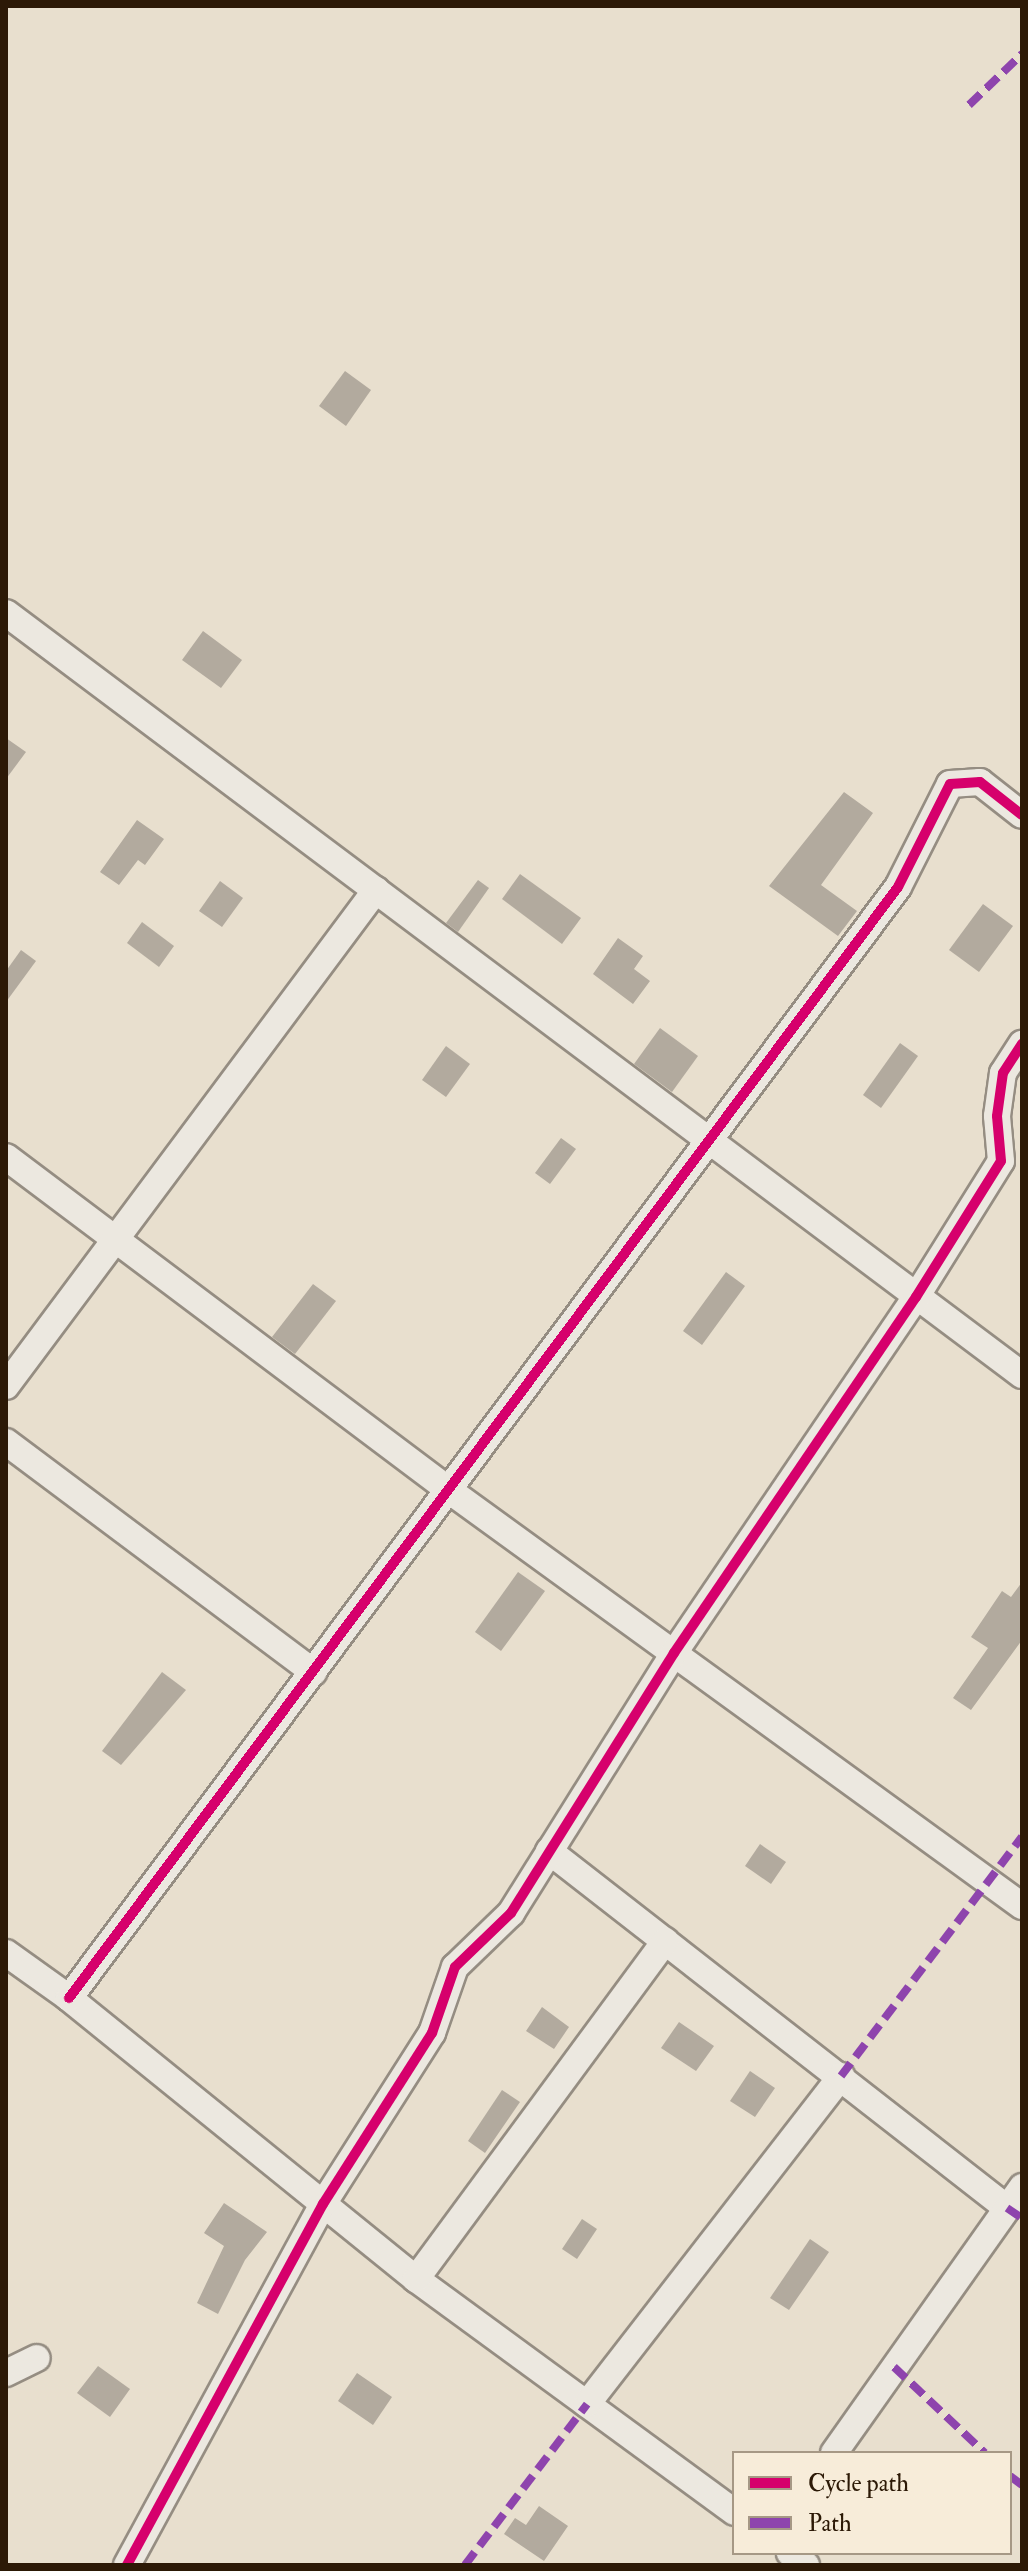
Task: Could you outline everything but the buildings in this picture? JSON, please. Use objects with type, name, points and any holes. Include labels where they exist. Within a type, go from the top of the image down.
[{"type":"street","points":[[8,618],[1022,1375]]},
{"type":"street","points":[[69,1998],[450,1491],[705,1141],[898,887],[950,784],[980,782],[1022,815]]},
{"type":"street","points":[[6,1386],[376,890]]},
{"type":"street","points":[[127,2565],[323,2204],[432,2033],[455,1967],[511,1913],[674,1653],[916,1297],[1001,1161],[997,1116],[1003,1073],[1022,1044]]},
{"type":"street","points":[[6,1157],[450,1491],[1022,1906]]},
{"type":"street","points":[[6,1442],[314,1672]]},
{"type":"street","points":[[549,1851],[841,2076],[1014,2197],[835,2451]]},
{"type":"street","points":[[416,2279],[665,1941]]},
{"type":"street","points":[[6,1953],[69,1998],[416,2279],[732,2511]]},
{"type":"street","points":[[587,2404],[841,2076]]},
{"type":"street","points":[[6,2373],[37,2358]]},
{"type":"marked path","points":[[969,105],[1022,54]]},
{"type":"marked path","points":[[841,2076],[1022,1837]]},
{"type":"marked path","points":[[1007,2208],[1022,2218]]},
{"type":"marked path","points":[[894,2367],[983,2451]]},
{"type":"marked path","points":[[465,2565],[587,2404]]},
{"type":"marked path","points":[[1012,2478],[1022,2485]]},
{"type":"cycle path","points":[[69,1998],[898,887],[950,784],[980,782],[1022,815]]},
{"type":"cycle path","points":[[127,2565],[323,2204],[432,2033],[455,1967],[511,1913],[674,1653],[916,1297],[1001,1161],[997,1116],[1003,1073],[1022,1044]]}]
